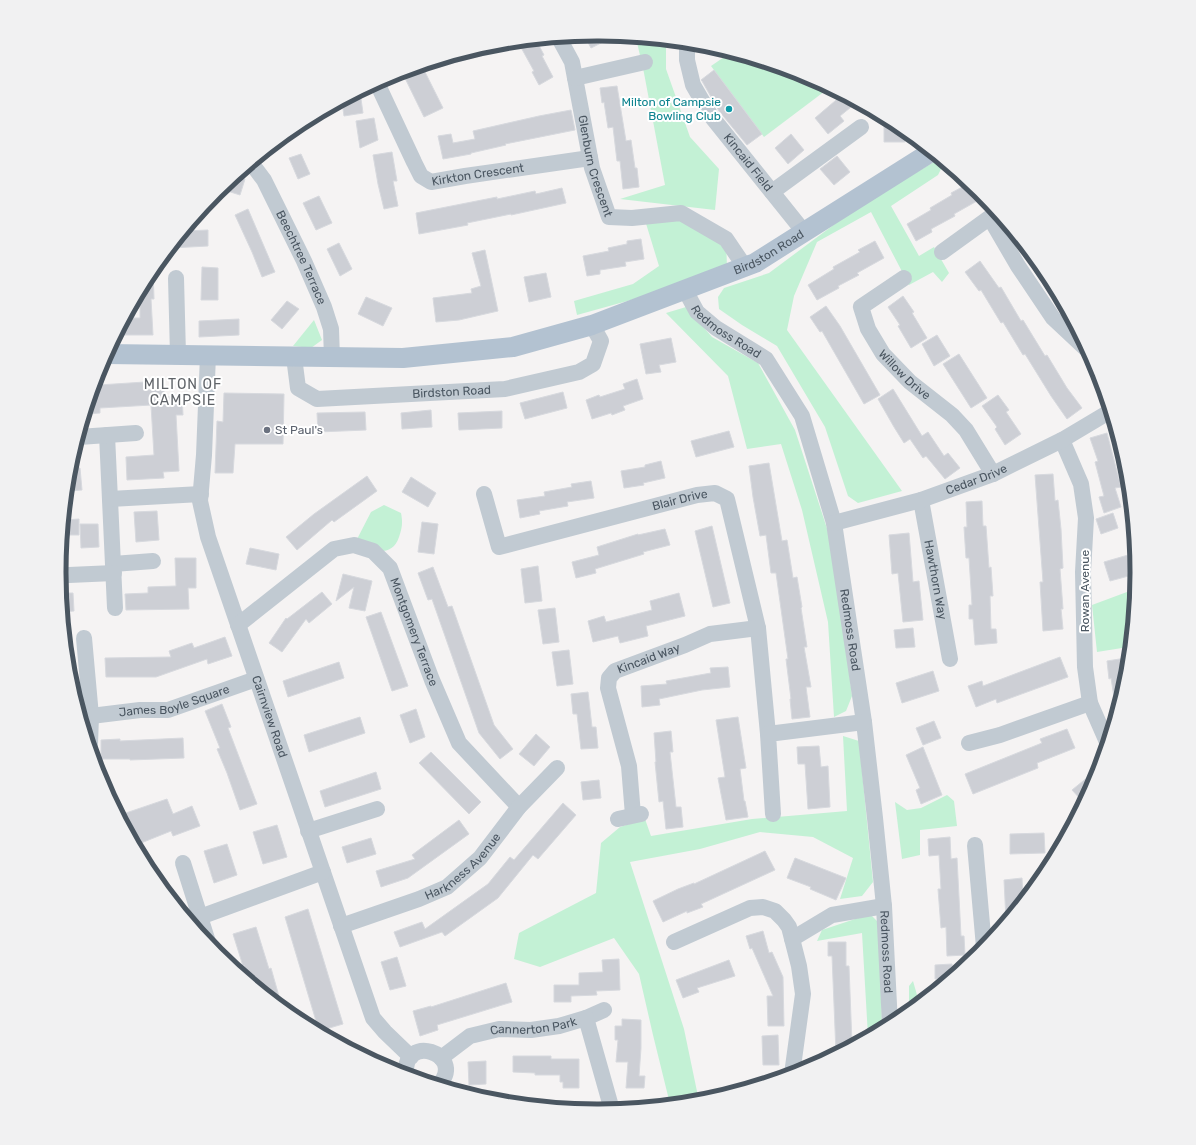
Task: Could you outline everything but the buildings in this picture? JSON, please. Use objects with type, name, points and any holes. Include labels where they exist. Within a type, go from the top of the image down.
[{"type":"main road","name":"Birdston Road","points":[[114,354],[403,358],[513,347],[592,325],[755,263],[927,155]]},
{"type":"street","name":"Glenburn Crescent","points":[[561,42],[572,62],[592,168],[609,217],[632,218],[681,213],[726,239],[745,267]]},
{"type":"street","name":"Kincaid Field","points":[[687,49],[687,60],[693,85],[711,116],[804,232]]},
{"type":"street","points":[[575,78],[646,62]]},
{"type":"street","name":"Kirkton Crescent","points":[[379,88],[414,162],[422,176],[431,182],[590,158]]},
{"type":"street","points":[[772,192],[861,127]]},
{"type":"street","name":"Beechtree Terrace","points":[[255,167],[264,180],[304,261],[324,307],[331,329],[332,358]]},
{"type":"street","points":[[942,252],[992,216]]},
{"type":"street","points":[[995,219],[1018,266],[1053,318],[1076,339]]},
{"type":"street","points":[[176,278],[178,355]]},
{"type":"street","name":"Willow Drive","points":[[904,278],[861,307],[868,329],[888,360],[910,382],[952,415],[966,430],[993,474]]},
{"type":"street","name":"Redmoss Road","points":[[685,290],[697,312],[716,328],[766,359],[802,416],[834,523],[864,722],[884,906],[890,1016]]},
{"type":"street","name":"Birdston Road","points":[[294,357],[298,388],[317,399],[505,389],[579,372],[593,364],[601,341],[592,325]]},
{"type":"street","name":"Cairnview Road","points":[[208,355],[204,455],[200,494],[200,501],[208,537],[373,1018],[411,1057]]},
{"type":"street","name":"Cedar Drive","points":[[834,523],[921,500],[993,474],[1062,440],[1105,415]]},
{"type":"street","points":[[85,437],[136,433]]},
{"type":"street","points":[[107,435],[115,608]]},
{"type":"street","name":"Rowan Avenue","points":[[1062,440],[1081,484],[1086,518],[1083,572],[1085,667],[1090,703],[1104,734]]},
{"type":"street","name":"Blair Drive","points":[[484,494],[499,546],[697,495],[715,493],[728,498],[758,628],[768,734],[773,814]]},
{"type":"street","points":[[110,498],[200,494]]},
{"type":"street","name":"Hawthorn Way","points":[[921,500],[950,659]]},
{"type":"street","name":"Montgomery Terrace","points":[[238,625],[334,549],[354,545],[373,551],[390,568],[432,680],[459,743],[519,807]]},
{"type":"street","points":[[69,575],[113,569],[153,561]]},
{"type":"street","name":"Kincaid Way","points":[[631,816],[630,766],[608,688],[609,678],[615,671],[710,634],[758,628]]},
{"type":"street","points":[[84,638],[91,716],[91,728]]},
{"type":"street","name":"James Boyle Square","points":[[91,716],[140,710],[168,710],[256,679]]},
{"type":"street","points":[[968,743],[1000,734],[1090,703]]},
{"type":"street","points":[[768,734],[864,722]]},
{"type":"street","name":"Harkness Avenue","points":[[342,926],[419,899],[447,887],[480,858],[519,807],[557,768]]},
{"type":"street","points":[[308,831],[377,809]]},
{"type":"street","points":[[976,845],[983,938]]},
{"type":"street","points":[[183,863],[204,929]]},
{"type":"street","points":[[200,917],[323,872]]},
{"type":"street","points":[[792,939],[832,915],[884,906]]},
{"type":"street","points":[[674,942],[750,908],[763,907],[775,911],[784,920],[789,927],[799,966],[803,994],[793,1067]]},
{"type":"street","points":[[586,1018],[604,1010]]},
{"type":"street","name":"Cannerton Park","points":[[441,1058],[470,1036],[499,1029],[531,1030],[559,1026],[586,1018],[610,1104]]},
{"type":"street","points":[[407,1068],[407,1063],[416,1053],[430,1051],[441,1058],[444,1064],[446,1070],[442,1081]]},
{"type":"green space","points":[[637,42],[666,46],[666,69],[690,137],[719,169],[715,210],[620,199],[665,185]]},
{"type":"green space","points":[[725,56],[769,69],[824,92],[764,137],[711,66]]},
{"type":"green space","points":[[935,162],[942,168],[938,175],[891,206],[919,256],[934,247],[949,273],[942,282],[933,272],[909,285],[871,212],[817,242],[794,296],[787,330],[902,491],[858,503],[848,496],[825,427],[777,346],[719,309],[718,297],[724,288],[769,273],[855,209]]},
{"type":"green space","points":[[681,213],[726,239],[727,267],[649,295],[577,315],[574,301],[633,284],[659,266],[644,217]]},
{"type":"green space","points":[[686,307],[712,337],[758,363],[795,430],[834,550],[852,696],[846,711],[834,717],[828,622],[802,510],[781,444],[747,449],[728,376],[666,313]]},
{"type":"green space","points":[[314,320],[322,340],[311,348],[293,346]]},
{"type":"green space","points":[[384,505],[401,513],[401,528],[396,544],[386,551],[367,549],[354,545],[371,512]]},
{"type":"green space","points":[[1129,591],[1124,650],[1122,648],[1097,652],[1092,605]]},
{"type":"green space","points":[[843,736],[859,741],[873,882],[862,896],[840,899],[853,858],[813,837],[760,832],[700,849],[630,862],[684,1029],[698,1095],[669,1099],[639,974],[614,938],[540,967],[514,959],[519,933],[596,893],[601,843],[620,827],[645,819],[651,836],[752,819],[847,811]]},
{"type":"green space","points":[[947,795],[954,801],[957,826],[920,830],[920,855],[902,859],[895,802],[907,810],[921,808]]},
{"type":"green space","points":[[870,914],[880,924],[882,1021],[868,1031],[862,933],[817,941],[822,930]]},
{"type":"green space","points":[[913,981],[918,997],[909,1003],[909,986]]},
{"type":"place","name":"Milton of Campsie Bowling Club","points":[[729,109]]},
{"type":"place","name":"St Paul's","points":[[267,430]]},
{"type":"district","name":"MILTON OF CAMPSIE","points":[[183,392]]}]
